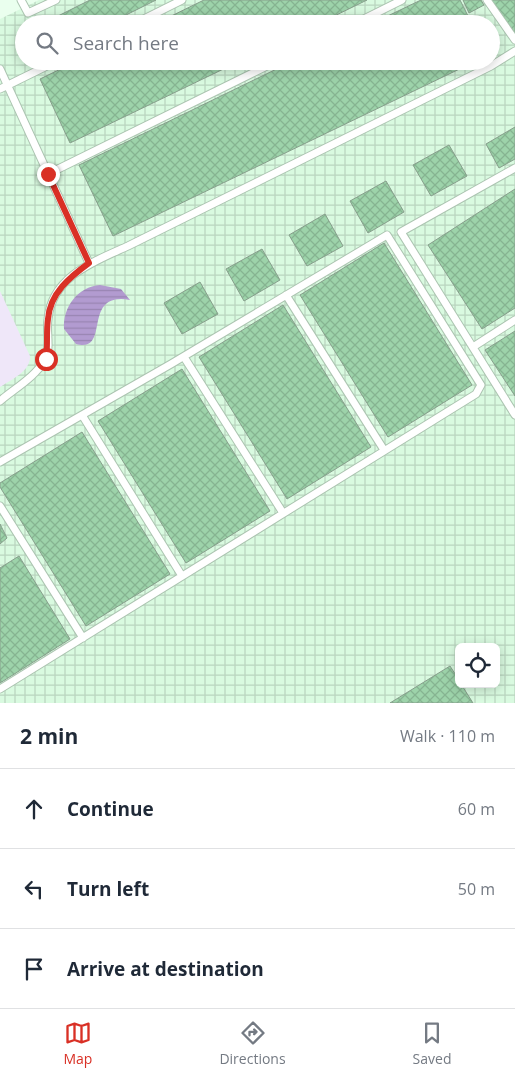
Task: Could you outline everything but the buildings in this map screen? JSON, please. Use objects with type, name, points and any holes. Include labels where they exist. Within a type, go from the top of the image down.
[{"type":"lane","points":[[21,0],[28,13],[56,0]]},
{"type":"lane","points":[[152,15],[182,0]]},
{"type":"lane","points":[[372,15],[402,0]]},
{"type":"lane","points":[[487,0],[498,15]]},
{"type":"lane","points":[[500,19],[515,40]]},
{"type":"lane","points":[[500,59],[515,51]]},
{"type":"lane","points":[[0,70],[89,263]]},
{"type":"lane","points":[[0,89],[38,70]]},
{"type":"lane","points":[[48,174],[259,70]]},
{"type":"lane","points":[[0,401],[37,371],[46,359],[48,317],[56,293],[89,263],[128,246],[480,70]]},
{"type":"lane","points":[[515,168],[401,232],[515,415]]},
{"type":"lane","points":[[0,462],[184,356],[387,235],[481,385],[476,394],[0,690]]},
{"type":"lane","points":[[286,295],[384,450]]},
{"type":"lane","points":[[473,347],[515,320]]},
{"type":"lane","points":[[184,356],[283,513]]},
{"type":"lane","points":[[82,415],[182,576]]},
{"type":"lane","points":[[0,506],[83,638]]},
{"type":"shaded area","points":[[39,0],[515,0],[515,703],[0,703],[0,19]]},
{"type":"shaded area","points":[[100,285],[121,289],[130,300],[115,300],[106,304],[100,313],[93,340],[87,345],[76,344],[64,329],[64,321],[69,305],[85,289]]},
{"type":"shaded area","points":[[0,291],[30,356],[24,371],[0,387]]},
{"type":"route","points":[[46,359],[48,317],[56,293],[89,263],[48,174]]}]
